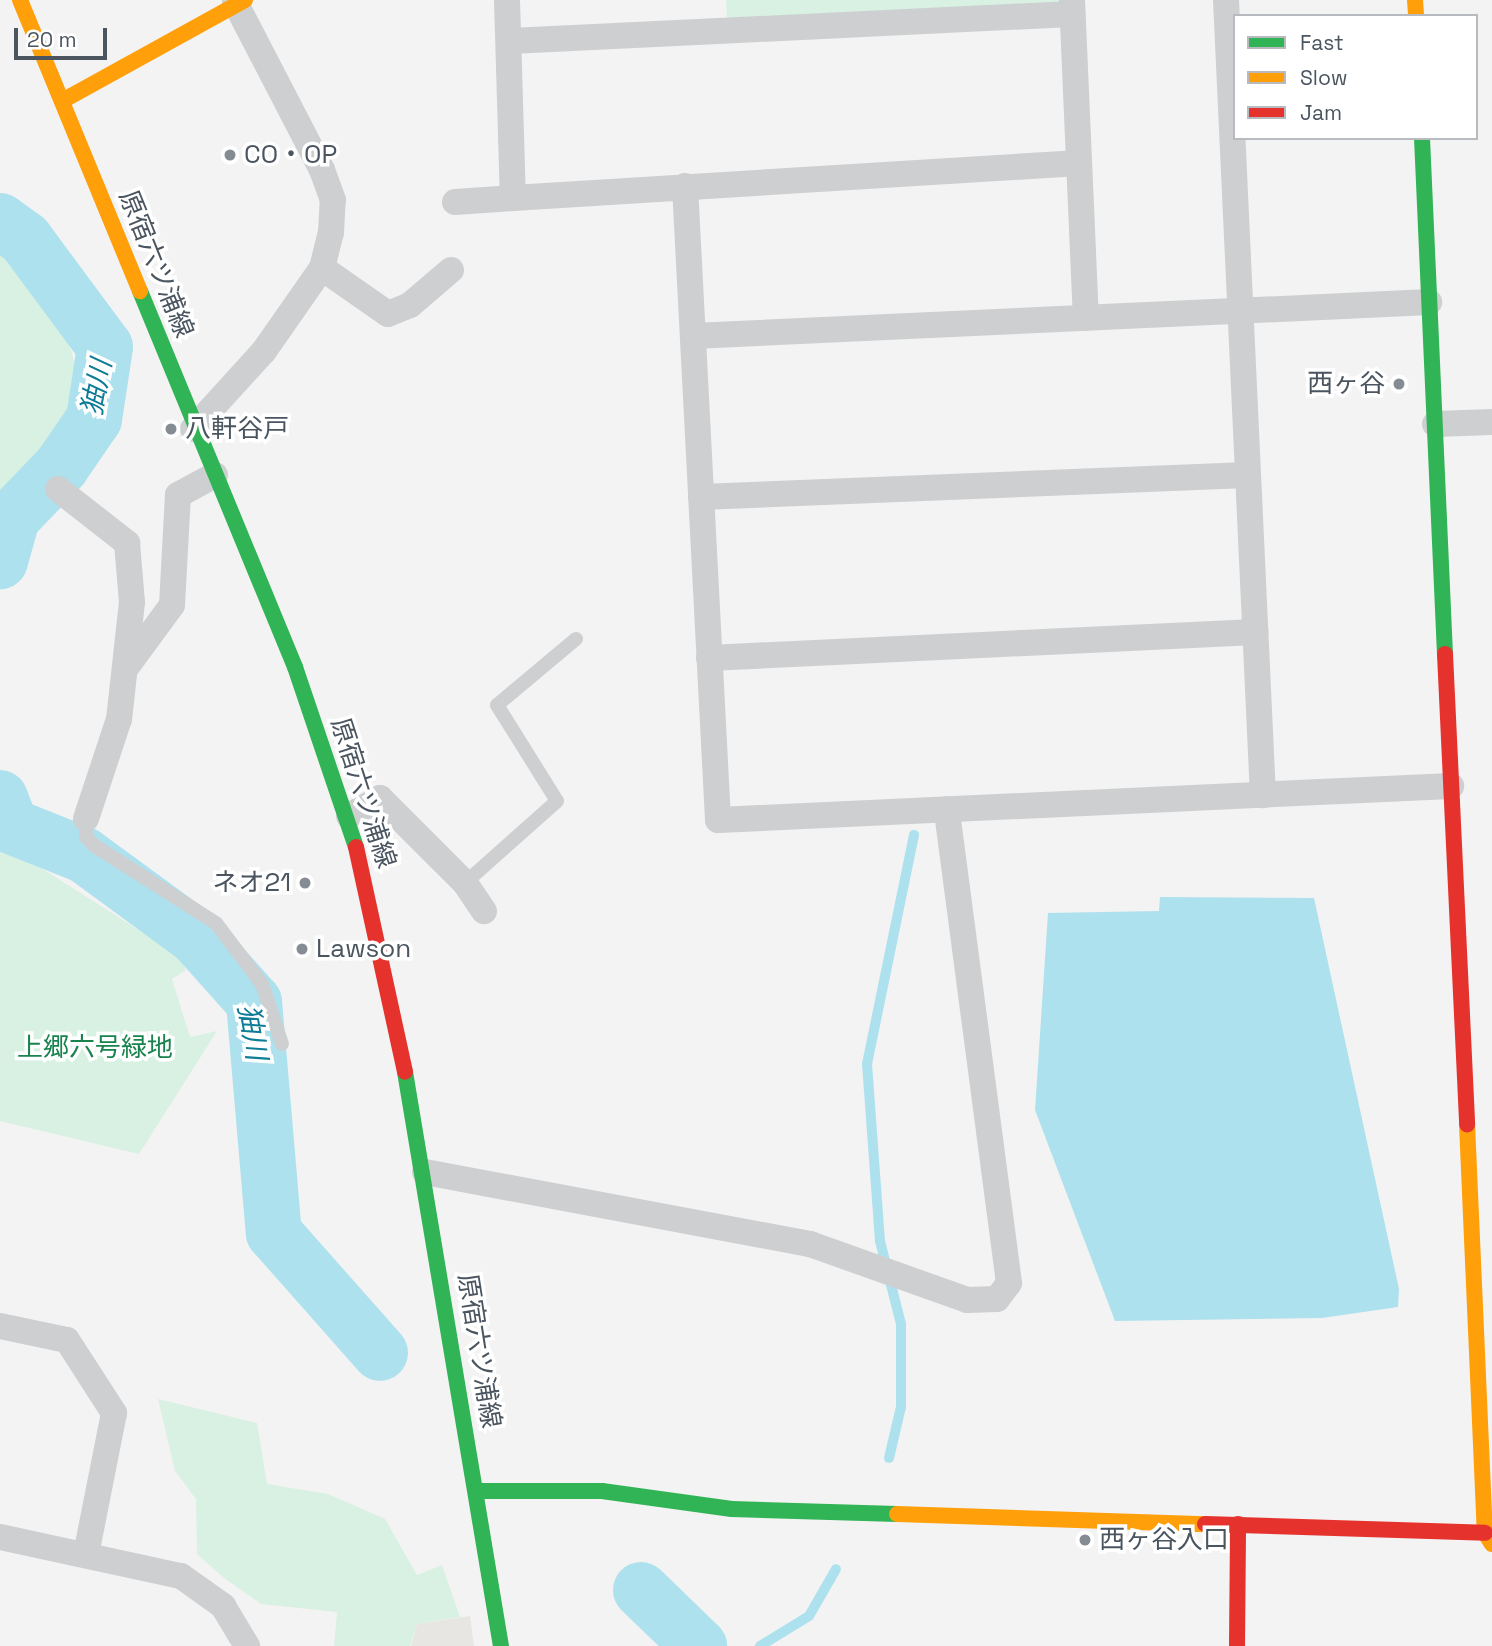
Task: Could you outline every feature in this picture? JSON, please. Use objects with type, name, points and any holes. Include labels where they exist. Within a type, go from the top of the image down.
[{"type":"street","name":"原宿六ツ浦線","points":[[20,0],[193,429],[215,475],[349,816],[425,1172],[502,1646]]},
{"type":"street","points":[[507,0],[513,198]]},
{"type":"street","points":[[1226,0],[1263,795]]},
{"type":"street","points":[[62,101],[240,1],[333,200],[322,268],[264,351],[193,429]]},
{"type":"street","points":[[510,41],[1072,7],[1086,318]]},
{"type":"street","points":[[477,1491],[602,1492],[732,1509],[1238,1524],[1490,1536],[1483,1291],[1451,786],[1422,140]]},
{"type":"street","points":[[455,202],[1079,163]]},
{"type":"street","points":[[685,186],[718,820],[1451,786]]},
{"type":"street","points":[[322,268],[388,314],[410,305],[451,270]]},
{"type":"street","points":[[693,336],[1429,302]]},
{"type":"street","points":[[1435,424],[1492,422]]},
{"type":"street","points":[[128,665],[172,606],[178,495],[215,475]]},
{"type":"street","points":[[701,497],[1248,475]]},
{"type":"street","points":[[58,489],[127,543],[132,601],[128,665],[119,719],[86,819]]},
{"type":"street","points":[[709,658],[1255,632]]},
{"type":"street","points":[[349,816],[380,797],[465,883],[484,911]]},
{"type":"street","points":[[425,1172],[810,1244],[967,1300],[997,1298],[1009,1283],[947,809]]},
{"type":"street","points":[[0,1326],[67,1340],[114,1413],[86,1554]]},
{"type":"street","points":[[1237,1646],[1238,1524]]},
{"type":"street","points":[[0,1537],[181,1576],[223,1606],[247,1646]]},
{"type":"lane","points":[[465,883],[557,801],[496,705],[576,639]]},
{"type":"lane","points":[[86,819],[86,837],[95,846],[216,923],[262,984],[282,1044]]},
{"type":"shaded area","points":[[470,1616],[474,1646],[411,1646],[417,1624]]},
{"type":"green space","points":[[726,0],[1065,0],[1066,8],[727,21]]},
{"type":"green space","points":[[0,253],[24,274],[65,331],[82,386],[52,441],[0,507]]},
{"type":"green space","name":"上郷六号緑地","points":[[0,842],[180,956],[186,970],[172,979],[190,1037],[217,1031],[139,1154],[0,1121]]},
{"type":"green space","points":[[158,1399],[257,1423],[267,1484],[328,1494],[385,1519],[417,1575],[442,1565],[460,1617],[417,1624],[410,1646],[334,1646],[337,1612],[261,1604],[223,1577],[197,1554],[196,1499],[175,1471]]},
{"type":"water","points":[[1160,897],[1314,898],[1399,1289],[1398,1307],[1322,1318],[1115,1321],[1035,1110],[1048,913],[1159,911]]},
{"type":"waterway","name":"㹨川","points":[[0,221],[25,239],[105,347],[94,419],[61,467],[12,518],[0,561]]},
{"type":"waterway","name":"㹨川","points":[[0,798],[11,826],[84,855],[196,937],[254,1002],[274,1233],[380,1353]]},
{"type":"waterway","points":[[889,1458],[901,1407],[901,1324],[880,1241],[867,1064],[914,835]]},
{"type":"waterway","points":[[760,1646],[809,1616],[836,1569]]},
{"type":"waterway","name":"㹨川","points":[[641,1590],[699,1646]]},
{"type":"traffic: fast","points":[[1422,140],[1445,654]]},
{"type":"traffic: fast","points":[[140,291],[295,667],[356,847]]},
{"type":"traffic: fast","points":[[405,1072],[501,1646]]},
{"type":"traffic: fast","points":[[477,1491],[602,1491],[732,1509],[897,1514]]},
{"type":"traffic: slow","points":[[20,0],[140,291]]},
{"type":"traffic: slow","points":[[62,101],[245,0]]},
{"type":"traffic: slow","points":[[1415,0],[1416,14]]},
{"type":"traffic: slow","points":[[1467,1124],[1485,1533],[1492,1544]]},
{"type":"traffic: slow","points":[[897,1514],[1205,1524]]},
{"type":"traffic: jam","points":[[1445,654],[1467,1124]]},
{"type":"traffic: jam","points":[[356,847],[405,1072]]},
{"type":"traffic: jam","points":[[1205,1524],[1485,1533]]},
{"type":"traffic: jam","points":[[1237,1646],[1238,1524]]},
{"type":"place","name":"CO・OP","points":[[230,155]]},
{"type":"place","name":"西ヶ谷","points":[[1399,384]]},
{"type":"place","name":"八軒谷戸","points":[[171,429]]},
{"type":"place","name":"ネオ21","points":[[305,883]]},
{"type":"place","name":"Lawson","points":[[302,949]]},
{"type":"place","name":"西ヶ谷入口","points":[[1085,1540]]}]
